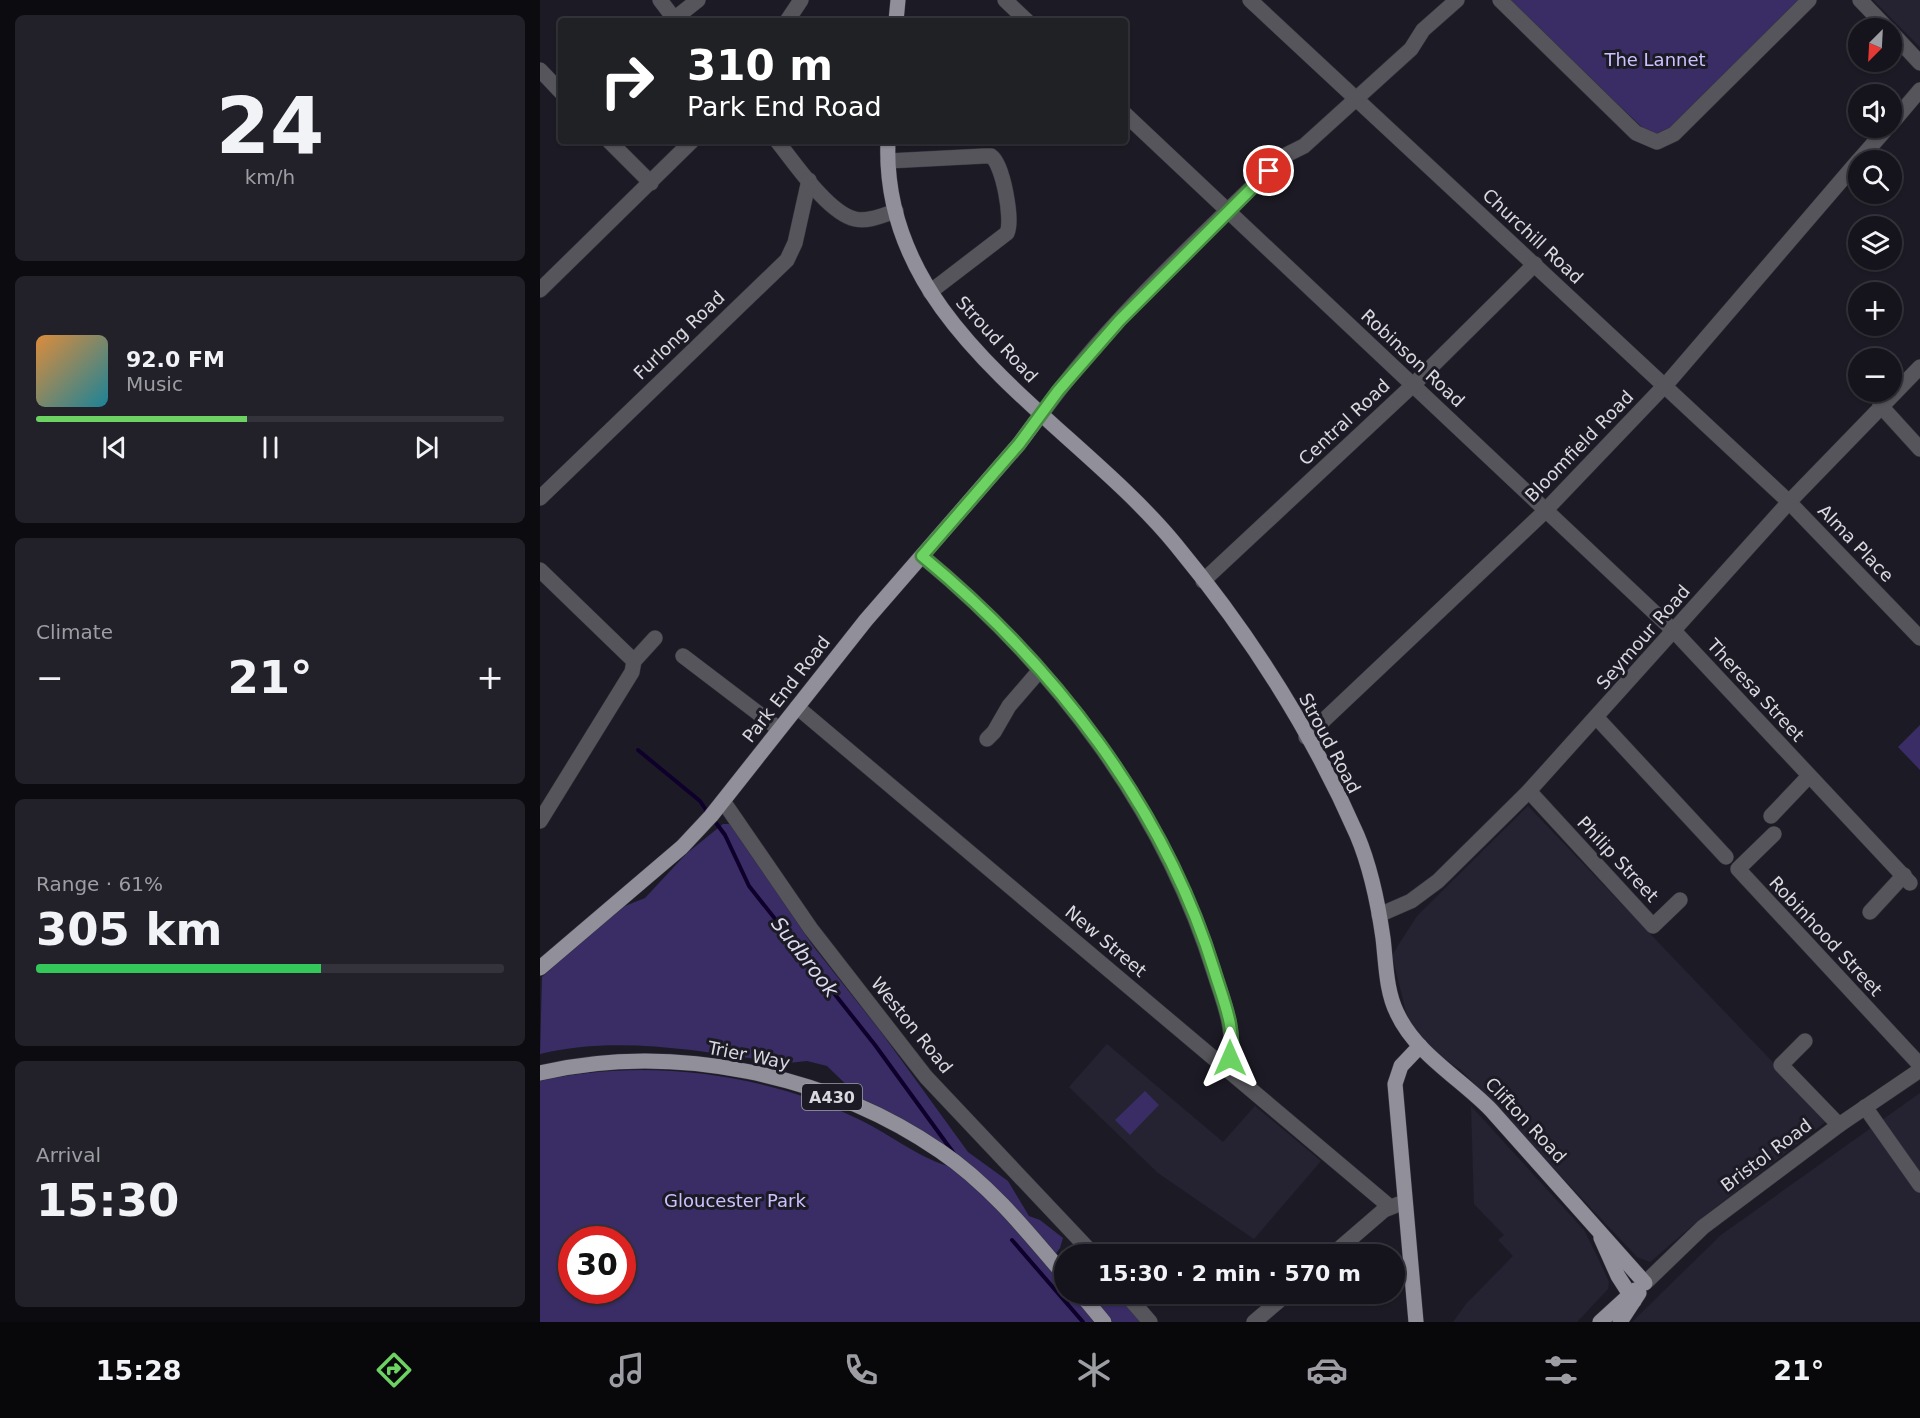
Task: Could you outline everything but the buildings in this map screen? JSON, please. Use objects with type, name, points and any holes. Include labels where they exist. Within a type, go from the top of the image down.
[{"type":"main road","points":[[896,18],[898,0]]},
{"type":"main road","name":"Stroud Road","points":[[888,144],[890,189],[896,211],[914,267],[930,292],[967,340],[1146,512],[1176,544],[1253,649],[1306,737],[1357,836],[1370,872],[1392,1000],[1403,1024],[1420,1046]]},
{"type":"main road","name":"Park End Road","points":[[540,968],[682,847],[723,801],[853,636],[1019,444],[1042,413]]},
{"type":"main road","points":[[1416,1322],[1397,1205],[1395,1084],[1401,1066],[1420,1046]]},
{"type":"main road","name":"Clifton Road","points":[[1420,1046],[1470,1088],[1645,1282]]},
{"type":"main road","name":"Trier Way","points":[[540,1073],[620,1062],[700,1065],[747,1072],[819,1092],[890,1122],[942,1152],[994,1198],[1054,1264]]},
{"type":"main road","name":"Clifton Road","points":[[1597,1227],[1631,1298]]},
{"type":"main road","name":"Bristol Road","points":[[1600,1322],[1631,1298],[1645,1282]]},
{"type":"main road","name":"Bristol Road","points":[[1620,1322],[1631,1298]]},
{"type":"main road","points":[[1089,1304],[1104,1322]]},
{"type":"street","points":[[660,0],[674,18]]},
{"type":"street","points":[[677,18],[698,0]]},
{"type":"street","points":[[789,18],[801,0]]},
{"type":"street","points":[[1005,0],[1024,18]]},
{"type":"street","name":"Churchill Road","points":[[1250,0],[1789,502]]},
{"type":"street","points":[[1042,413],[1119,321],[1223,205],[1284,156],[1304,146],[1355,97],[1411,49],[1423,30],[1457,0]]},
{"type":"street","points":[[1500,0],[1636,133],[1657,142],[1674,134],[1809,0]]},
{"type":"street","points":[[1860,0],[1877,18]]},
{"type":"street","points":[[1902,44],[1920,63]]},
{"type":"street","points":[[540,70],[558,89]]},
{"type":"street","points":[[1902,111],[1920,90]]},
{"type":"street","name":"Robinson Road","points":[[1128,117],[1674,631]]},
{"type":"street","name":"Bloomfield Road","points":[[1868,150],[1879,138]]},
{"type":"street","points":[[612,144],[651,183]]},
{"type":"street","points":[[542,283],[651,183],[689,144]]},
{"type":"street","points":[[779,144],[809,180],[849,218],[871,219],[896,211]]},
{"type":"street","name":"Stroud Road","points":[[888,161],[991,156],[998,164],[1011,220],[1007,233],[930,292]]},
{"type":"street","name":"Bloomfield Road","points":[[1306,737],[1546,509],[1665,385],[1848,174]]},
{"type":"street","name":"Furlong Road","points":[[540,498],[787,260],[795,243],[809,180]]},
{"type":"street","name":"Central Road","points":[[1203,581],[1413,385],[1535,264]]},
{"type":"street","name":"Seymour Road","points":[[1379,915],[1411,901],[1438,881],[1529,791],[1789,502],[1880,405],[1920,367]]},
{"type":"street","points":[[1880,405],[1920,449]]},
{"type":"street","name":"Alma Place","points":[[1789,502],[1920,638]]},
{"type":"street","points":[[922,556],[963,592],[1040,670],[1085,726],[1143,808],[1199,922],[1230,1027],[1232,1049],[1226,1067]]},
{"type":"street","points":[[540,570],[634,661]]},
{"type":"street","name":"Theresa Street","points":[[1674,631],[1907,879],[1870,912]]},
{"type":"street","points":[[540,820],[632,672],[634,661],[655,638]]},
{"type":"street","points":[[683,656],[779,729]]},
{"type":"street","points":[[987,740],[1009,706],[1040,670]]},
{"type":"street","name":"New Street","points":[[797,707],[1226,1067],[1397,1205]]},
{"type":"street","points":[[1597,718],[1726,857]]},
{"type":"street","points":[[1771,816],[1809,776]]},
{"type":"street","name":"Philip Street","points":[[1529,791],[1653,926],[1680,900]]},
{"type":"street","name":"Weston Road","points":[[723,801],[811,929],[926,1077],[1084,1244]]},
{"type":"street","name":"Robinhood Street","points":[[1774,834],[1738,869],[1920,1065]]},
{"type":"street","points":[[1805,1041],[1781,1065],[1839,1125]]},
{"type":"street","name":"Bristol Road","points":[[1645,1282],[1703,1227],[1839,1125],[1920,1070]]},
{"type":"street","points":[[1865,1107],[1920,1185]]},
{"type":"street","points":[[1346,1244],[1397,1205]]},
{"type":"street","points":[[1134,1304],[1150,1322]]},
{"type":"street","points":[[1254,1322],[1275,1304]]},
{"type":"shaded area","points":[[1873,0],[1920,0],[1920,47],[1902,29],[1902,18],[1891,18]]},
{"type":"shaded area","points":[[1528,806],[1828,1120],[1699,1220],[1650,1262],[1637,1257],[1461,1070],[1422,1044],[1406,1012],[1392,955],[1417,916]]},
{"type":"shaded area","points":[[1107,1044],[1223,1142],[1255,1106],[1321,1161],[1254,1239],[1158,1173],[1069,1087]]},
{"type":"shaded area","points":[[1920,1093],[1920,1322],[1632,1322],[1721,1235]]},
{"type":"shaded area","points":[[1471,1106],[1584,1230],[1597,1256],[1609,1282],[1608,1289],[1577,1322],[1453,1322],[1466,1304],[1513,1256],[1498,1240],[1504,1235],[1474,1204]]},
{"type":"green space","name":"The Lannet","points":[[1512,0],[1801,0],[1671,127],[1655,134],[1644,129],[1512,5]]},
{"type":"green space","points":[[1920,725],[1920,770],[1898,747]]},
{"type":"green space","name":"Gloucester Park","points":[[723,824],[731,824],[813,946],[881,1032],[968,1152],[1008,1181],[1029,1216],[1040,1220],[1063,1238],[1061,1244],[1054,1244],[1054,1256],[1049,1263],[1054,1269],[1054,1304],[1130,1304],[1157,1322],[540,1322],[540,1081],[580,1074],[660,1070],[741,1080],[819,1102],[868,1124],[936,1162],[948,1166],[952,1156],[860,1098],[827,1066],[807,1061],[788,1063],[695,1050],[633,1045],[571,1048],[540,1054],[542,977],[595,929],[625,906],[645,898],[686,854]]},
{"type":"green space","points":[[1145,1091],[1159,1105],[1130,1135],[1115,1120]]},
{"type":"waterway","name":"Sudbrook","points":[[638,750],[700,801],[708,813]]},
{"type":"waterway","name":"Sudbrook","points":[[713,819],[725,835],[749,886],[875,1045],[955,1155]]},
{"type":"waterway","name":"Sudbrook","points":[[1012,1240],[1083,1322]]},
{"type":"route","points":[[1230,1058],[1232,1049],[1230,1027],[1199,922],[1165,847],[1143,808],[1085,726],[1040,670],[963,592],[922,556],[1019,444],[1058,391],[1119,321],[1269,171]]}]
